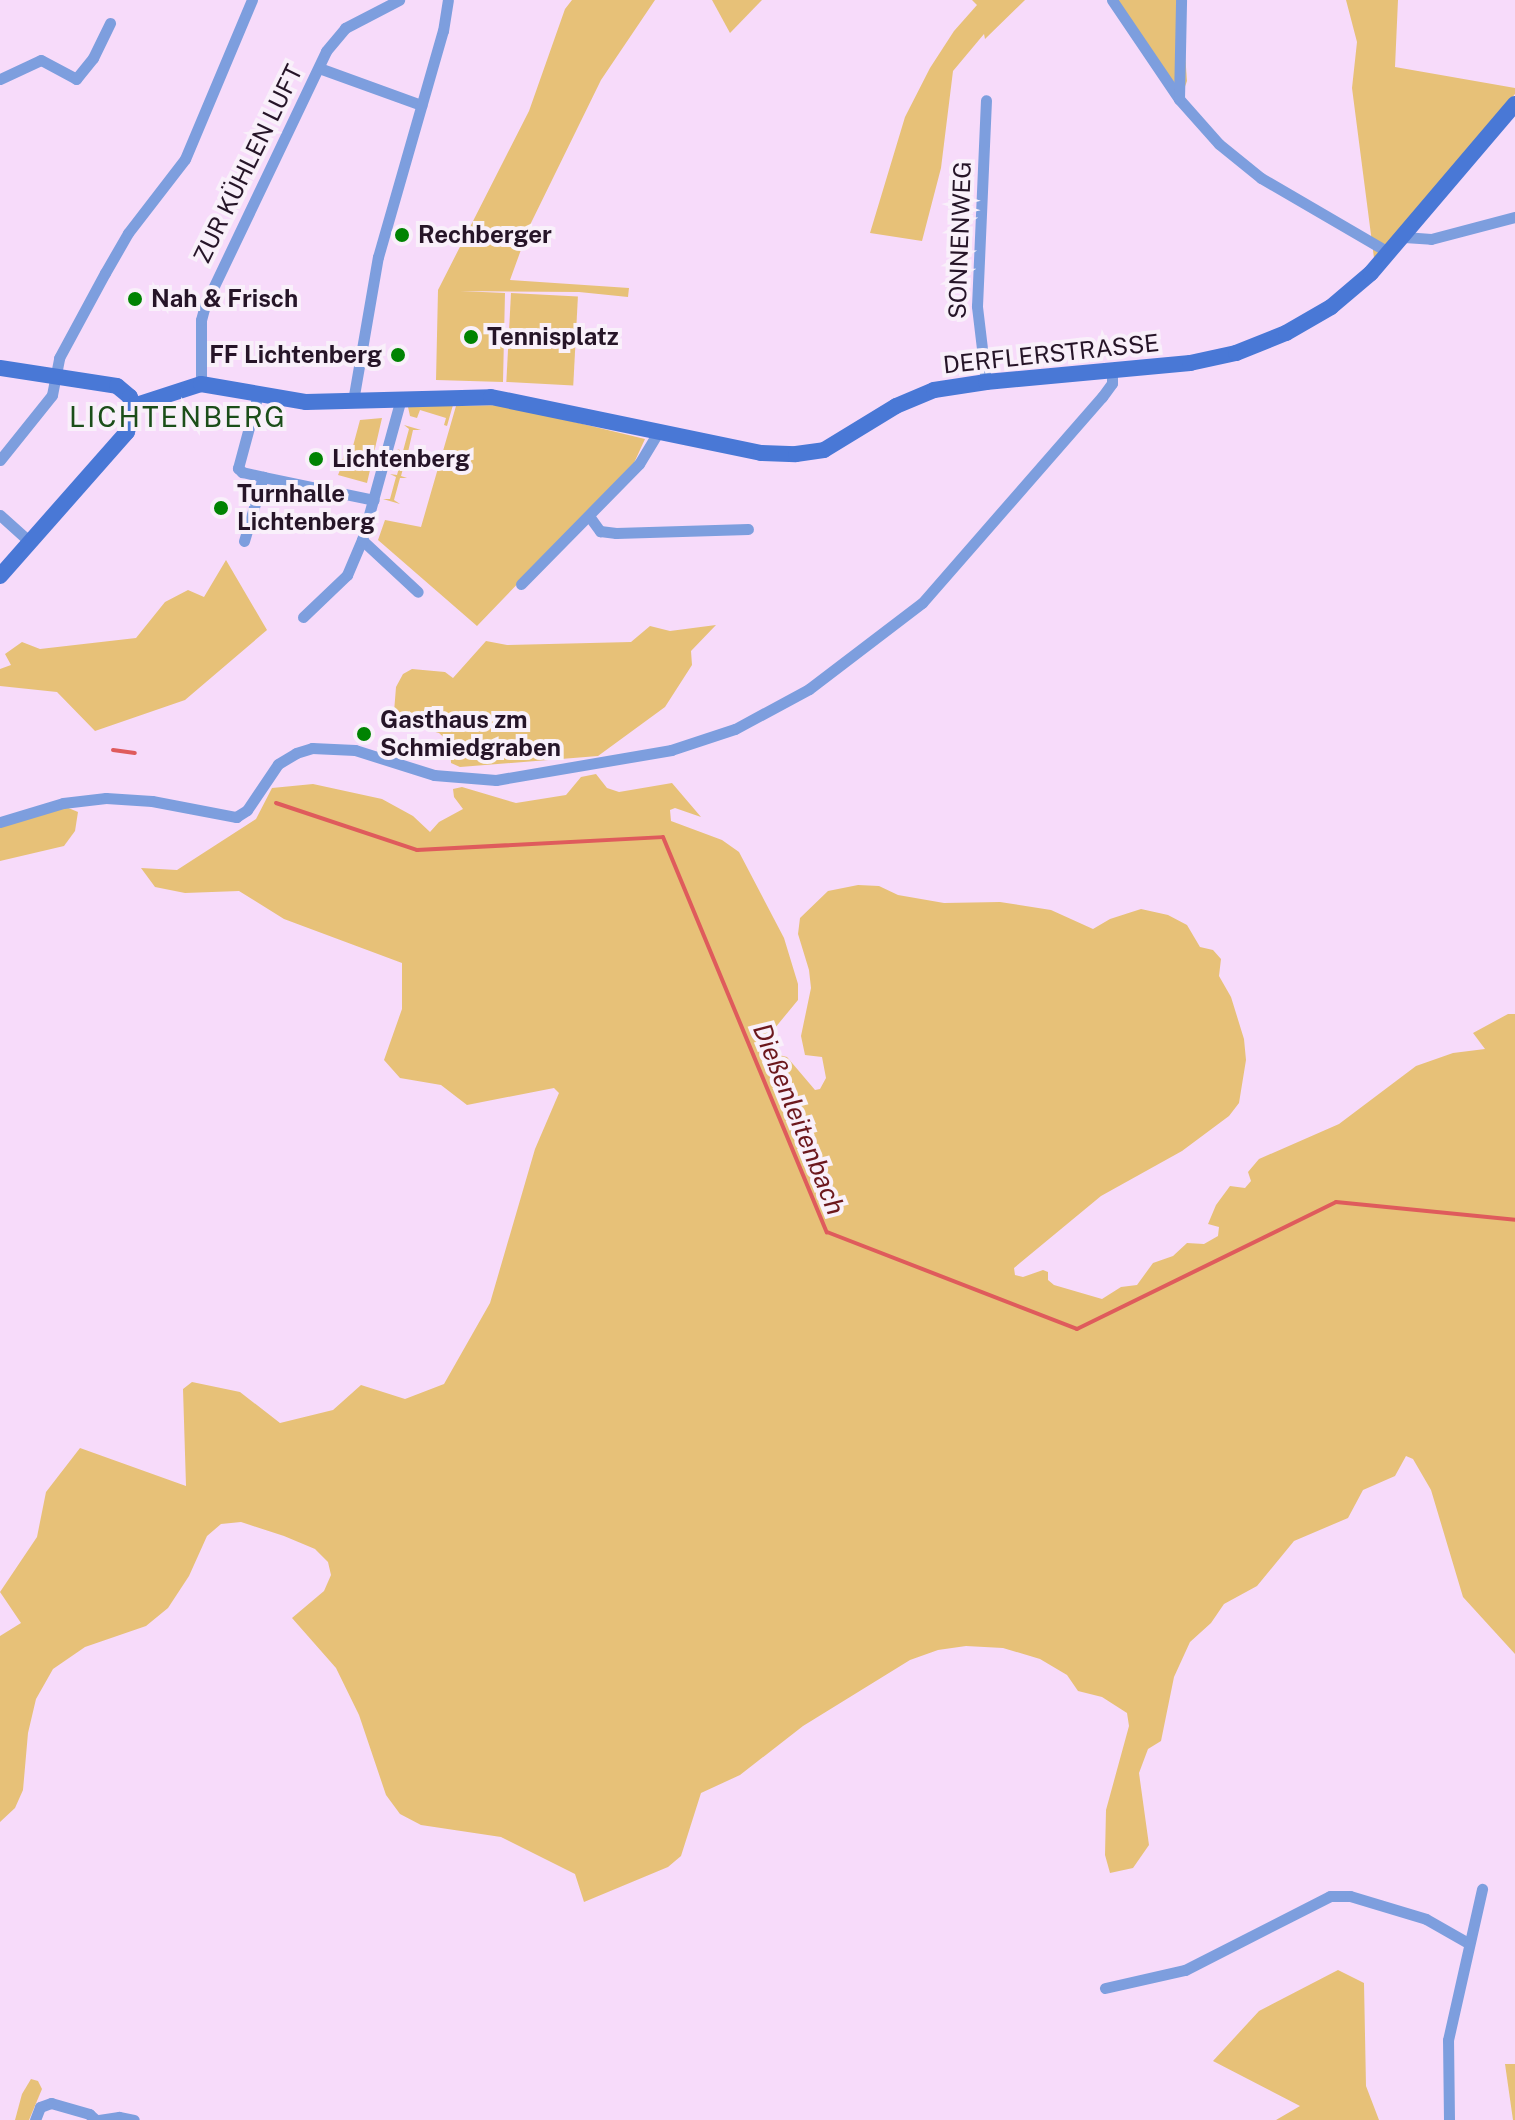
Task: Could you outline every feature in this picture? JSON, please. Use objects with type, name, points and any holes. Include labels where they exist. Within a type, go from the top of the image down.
[{"type":"street","points":[[0,460],[52,395],[63,348],[128,233],[185,159],[252,0]]},
{"type":"street","name":"ZUR KÜHLEN LUFT","points":[[201,384],[204,353],[201,320],[205,305],[332,41],[345,28],[399,0]]},
{"type":"street","points":[[353,401],[378,257],[443,31],[448,0]]},
{"type":"street","points":[[1112,0],[1179,99],[1219,144],[1261,178],[1390,253]]},
{"type":"street","points":[[1179,99],[1181,0]]},
{"type":"street","points":[[0,79],[41,60],[76,79],[93,58],[110,23]]},
{"type":"street","points":[[319,68],[421,105]]},
{"type":"street","name":"SONNENWEG","points":[[986,100],[977,306],[986,382]]},
{"type":"street","name":"DERFLERSTRASSE","points":[[133,406],[201,384],[306,402],[501,398],[761,453],[805,453],[840,442],[884,413],[922,394],[986,382],[1210,360],[1274,339],[1331,307],[1390,253],[1515,104]]},
{"type":"street","points":[[1404,237],[1415,241],[1431,239],[1515,217]]},
{"type":"street","points":[[0,368],[56,374],[117,386],[130,397],[133,406],[127,432],[0,576]]},
{"type":"street","points":[[0,822],[63,803],[106,798],[152,801],[239,816],[278,764],[312,748],[355,750],[434,775],[480,780],[511,778],[671,750],[725,733],[776,709],[819,682],[911,613],[943,582],[1102,397],[1112,383],[1112,372]]},
{"type":"street","points":[[258,394],[238,468],[263,477],[374,500]]},
{"type":"street","points":[[303,617],[347,575],[362,540],[401,398]]},
{"type":"street","points":[[521,584],[639,464],[659,431]]},
{"type":"street","points":[[244,541],[263,477]]},
{"type":"street","points":[[0,515],[29,541]]},
{"type":"street","points":[[589,516],[600,531],[616,533],[748,529]]},
{"type":"street","points":[[362,540],[418,592]]},
{"type":"street","points":[[1449,2120],[1448,2040],[1482,1889]]},
{"type":"street","points":[[1105,1988],[1185,1970],[1330,1896],[1350,1896],[1426,1919],[1468,1943]]},
{"type":"street","points":[[35,2120],[40,2107],[51,2103],[89,2114],[98,2120],[119,2117],[134,2120]]},
{"type":"shaded area","points":[[572,0],[655,0],[601,80],[530,225],[510,280],[629,288],[628,297],[579,292],[460,291],[505,293],[503,382],[436,380],[438,290],[529,111],[565,9]]},
{"type":"shaded area","points":[[712,0],[762,0],[730,33]]},
{"type":"shaded area","points":[[972,0],[1025,0],[985,39],[984,34],[953,71],[941,168],[922,241],[870,233],[905,117],[930,68],[954,31],[977,5]]},
{"type":"shaded area","points":[[1116,0],[1181,0],[1187,81],[1182,95]]},
{"type":"shaded area","points":[[1346,0],[1398,0],[1395,67],[1515,88],[1515,94],[1500,113],[1374,258],[1352,88],[1357,42]]},
{"type":"shaded area","name":"Tennisplatz","points":[[511,293],[578,297],[573,385],[506,382]]},
{"type":"shaded area","points":[[453,405],[447,426],[444,425],[446,418],[420,410],[417,418],[410,416],[408,407]]},
{"type":"shaded area","points":[[504,405],[645,439],[634,463],[477,626],[378,540],[385,520],[421,527],[456,406]]},
{"type":"shaded area","points":[[382,418],[367,483],[338,475],[340,470],[347,471],[348,464],[342,462],[345,450],[353,446],[360,420]]},
{"type":"shaded area","points":[[404,425],[421,430],[413,430],[408,452],[413,455],[407,454],[401,476],[407,478],[400,478],[394,500],[400,504],[383,499],[390,499],[396,477],[390,474],[397,475],[403,453],[397,449],[403,451],[409,429]]},
{"type":"shaded area","points":[[226,560],[267,630],[185,700],[95,731],[57,692],[0,686],[0,669],[11,665],[5,654],[22,642],[40,649],[136,638],[165,602],[188,590],[204,597]]},
{"type":"shaded area","points":[[716,625],[691,651],[692,665],[665,707],[598,756],[460,767],[451,763],[450,743],[439,733],[404,723],[394,712],[396,687],[403,674],[412,669],[445,672],[453,678],[486,641],[507,645],[631,642],[650,626],[670,631]]},
{"type":"shaded area","points":[[596,774],[607,788],[619,792],[672,783],[701,817],[675,808],[670,810],[671,821],[722,840],[739,852],[784,938],[798,984],[798,1000],[770,1034],[770,1047],[775,1054],[787,1057],[815,1090],[820,1089],[826,1078],[822,1057],[805,1055],[801,1036],[811,988],[798,934],[800,918],[828,891],[858,885],[879,886],[898,895],[944,903],[1000,902],[1051,910],[1093,929],[1110,919],[1141,909],[1168,915],[1187,925],[1200,947],[1213,950],[1221,959],[1219,976],[1231,997],[1244,1039],[1246,1060],[1239,1103],[1229,1116],[1182,1151],[1101,1196],[1014,1268],[1015,1275],[1023,1277],[1043,1270],[1048,1272],[1048,1280],[1054,1285],[1102,1299],[1121,1287],[1137,1285],[1153,1263],[1173,1256],[1187,1243],[1204,1244],[1218,1236],[1219,1227],[1208,1224],[1216,1205],[1230,1186],[1245,1188],[1251,1181],[1248,1172],[1259,1159],[1339,1124],[1416,1066],[1453,1053],[1485,1049],[1473,1033],[1508,1014],[1515,1014],[1515,1654],[1463,1597],[1431,1490],[1413,1459],[1406,1456],[1395,1476],[1363,1490],[1348,1518],[1294,1541],[1257,1586],[1224,1604],[1211,1623],[1190,1642],[1174,1677],[1161,1741],[1148,1749],[1139,1773],[1149,1845],[1133,1868],[1110,1873],[1105,1855],[1106,1810],[1129,1726],[1127,1713],[1102,1697],[1078,1691],[1067,1675],[1040,1659],[1003,1648],[966,1646],[938,1650],[910,1660],[803,1726],[740,1775],[701,1793],[681,1856],[668,1867],[584,1902],[575,1874],[501,1837],[421,1825],[400,1814],[386,1795],[359,1715],[336,1668],[292,1618],[324,1591],[331,1575],[328,1562],[315,1549],[284,1536],[241,1522],[221,1524],[207,1536],[189,1576],[168,1608],[146,1626],[85,1647],[53,1669],[36,1699],[28,1733],[23,1790],[15,1808],[0,1822],[0,1636],[21,1623],[0,1592],[37,1537],[46,1492],[80,1448],[186,1486],[183,1389],[192,1382],[240,1392],[280,1423],[333,1410],[361,1385],[405,1399],[444,1384],[490,1303],[535,1149],[559,1093],[554,1088],[467,1105],[441,1085],[400,1078],[384,1060],[402,1009],[402,963],[284,919],[239,891],[185,893],[155,887],[141,868],[177,870],[256,819],[272,788],[313,784],[382,799],[413,816],[430,832],[439,822],[463,809],[454,797],[453,789],[462,787],[516,803],[566,795],[581,777]]},
{"type":"shaded area","points":[[66,807],[78,812],[75,831],[64,846],[0,861],[0,826]]},
{"type":"shaded area","points":[[1338,1970],[1364,1983],[1366,2086],[1379,2120],[1276,2120],[1300,2106],[1213,2061],[1259,2011]]},
{"type":"shaded area","points":[[1505,2064],[1515,2064],[1515,2120],[1513,2120]]},
{"type":"shaded area","points":[[31,2079],[38,2081],[42,2089],[29,2120],[15,2120],[22,2094]]},
{"type":"waterway","name":"Dießenleitenbach","points":[[113,750],[135,753]]},
{"type":"waterway","name":"Dießenleitenbach","points":[[276,803],[417,850],[663,837],[827,1232],[1077,1329],[1336,1202],[1515,1220]]},
{"type":"place","name":"Rechberger","points":[[402,235]]},
{"type":"place","name":"Nah & Frisch","points":[[135,299]]},
{"type":"place","name":"Tennisplatz","points":[[471,337]]},
{"type":"place","name":"FF Lichtenberg","points":[[398,355]]},
{"type":"place","name":"Lichtenberg","points":[[316,459]]},
{"type":"place","name":"Turnhalle Lichtenberg","points":[[221,508]]},
{"type":"place","name":"Gasthaus zm Schmiedgraben","points":[[364,734]]},
{"type":"district","name":"LICHTENBERG","points":[[178,417]]}]
